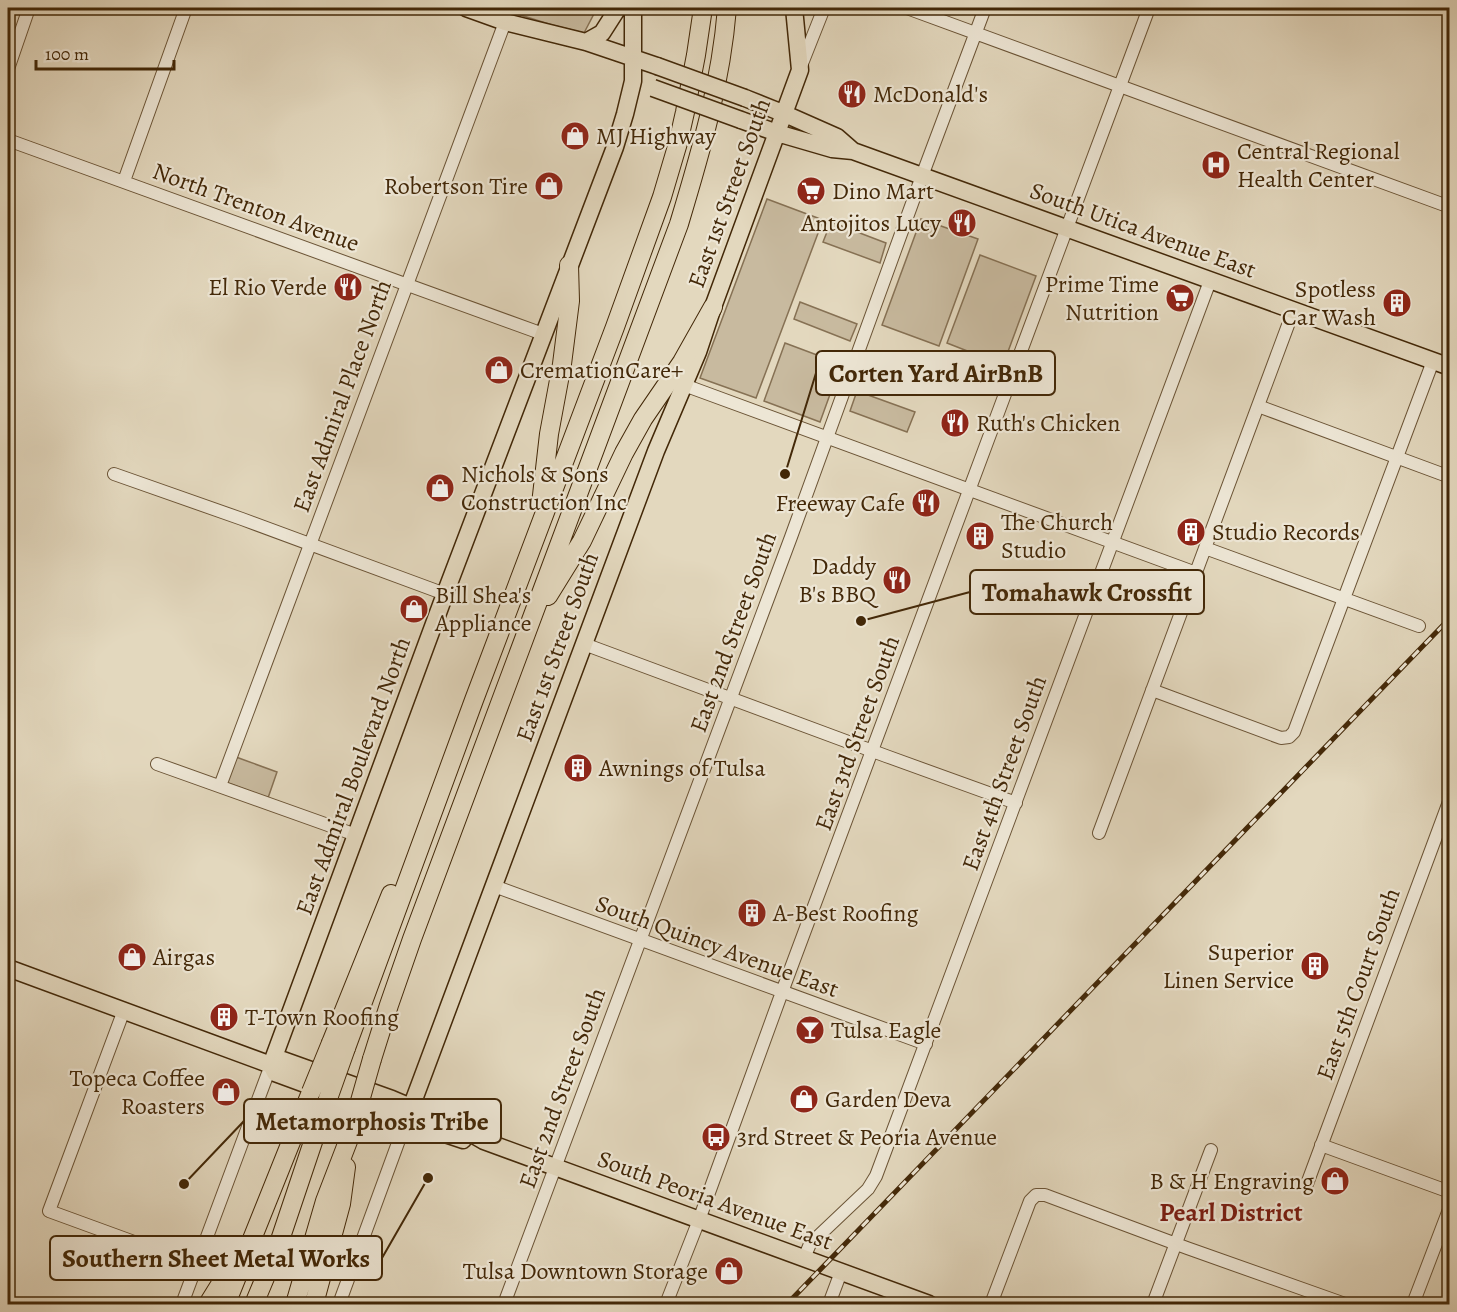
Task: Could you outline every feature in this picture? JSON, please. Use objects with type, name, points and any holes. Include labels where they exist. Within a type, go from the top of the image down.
[{"type":"highway","points":[[226,1305],[301,1118],[339,1046],[435,808],[615,327],[662,197],[678,143],[696,56],[703,8]]},
{"type":"highway","points":[[295,1305],[325,1201],[350,1136],[372,1059],[412,939],[679,224],[710,118],[727,8]]},
{"type":"highway","points":[[537,535],[549,434],[557,396],[570,301],[569,265]]},
{"type":"highway","points":[[528,628],[582,541],[643,419],[682,363],[713,307]]},
{"type":"highway","points":[[261,1305],[277,1249],[319,1124],[339,1046]]},
{"type":"highway","points":[[314,1305],[341,1204],[350,1136]]},
{"type":"highway","points":[[208,1305],[262,1216]]},
{"type":"highway","points":[[254,1305],[277,1249]]},
{"type":"main road","name":"South Utica Avenue East","points":[[466,8],[505,22],[586,42],[633,57],[745,98],[837,137],[853,151]]},
{"type":"main road","points":[[586,42],[602,33],[618,8]]},
{"type":"main road","name":"East Admiral Boulevard North","points":[[271,1065],[445,594],[615,147],[633,81],[633,8]]},
{"type":"main road","points":[[794,8],[800,70]]},
{"type":"main road","name":"East 1st Street South","points":[[408,1114],[652,461],[698,352],[800,70]]},
{"type":"main road","name":"South Utica Avenue East","points":[[633,81],[777,133],[832,149],[853,151],[1449,367]]},
{"type":"main road","name":"South Peoria Avenue East","points":[[8,968],[271,1065],[275,1073],[408,1114],[462,1139],[484,1142],[555,1167],[929,1305]]},
{"type":"street","points":[[8,69],[29,8]]},
{"type":"street","points":[[124,181],[186,8]]},
{"type":"street","name":"East 1st Street South","points":[[800,70],[824,8]]},
{"type":"street","points":[[907,8],[1449,207]]},
{"type":"street","name":"East 2nd Street South","points":[[504,1305],[985,8]]},
{"type":"street","name":"East 3rd Street South","points":[[669,1303],[782,992],[1149,8]]},
{"type":"street","name":"East Admiral Place North","points":[[220,786],[505,22]]},
{"type":"street","name":"North Trenton Avenue","points":[[8,140],[543,334]]},
{"type":"street","name":"East 4th Street South","points":[[804,1258],[810,1244],[868,1189],[876,1176],[1210,280]]},
{"type":"street","points":[[1099,833],[1294,309]]},
{"type":"street","points":[[1152,690],[1281,738],[1289,737],[1294,732],[1432,360]]},
{"type":"street","points":[[684,385],[1196,573]]},
{"type":"street","points":[[1258,406],[1449,477]]},
{"type":"street","points":[[114,474],[445,594]]},
{"type":"street","points":[[1205,548],[1419,626]]},
{"type":"street","points":[[584,644],[1016,802]]},
{"type":"street","points":[[157,764],[356,835]]},
{"type":"street","name":"East 5th Court South","points":[[1307,1184],[1449,799]]},
{"type":"street","name":"South Quincy Avenue East","points":[[494,886],[926,1044]]},
{"type":"street","points":[[124,1010],[49,1211],[196,1265]]},
{"type":"street","name":"East Admiral Boulevard North","points":[[182,1305],[271,1065]]},
{"type":"street","name":"East 1st Street South","points":[[339,1305],[408,1114]]},
{"type":"street","points":[[1321,1145],[1449,1192]]},
{"type":"street","points":[[1154,1305],[1211,1150]]},
{"type":"street","points":[[991,1305],[1030,1201],[1036,1195],[1045,1195],[1345,1305]]},
{"type":"street","points":[[1413,1305],[1449,1207]]},
{"type":"street","points":[[829,1305],[841,1272]]},
{"type":"shaded area","points":[[498,8],[597,8],[584,33]]},
{"type":"shaded area","points":[[767,199],[823,220],[756,398],[700,378]]},
{"type":"shaded area","points":[[921,219],[978,239],[939,346],[882,325]]},
{"type":"shaded area","points":[[831,222],[886,243],[880,263],[823,242]]},
{"type":"shaded area","points":[[980,255],[1036,276],[1003,365],[947,343]]},
{"type":"shaded area","points":[[800,302],[857,324],[850,341],[794,319]]},
{"type":"shaded area","points":[[785,343],[841,364],[820,422],[764,401]]},
{"type":"shaded area","points":[[857,391],[915,412],[907,432],[850,411]]},
{"type":"shaded area","points":[[236,757],[277,772],[268,798],[228,783]]},
{"type":"railway","points":[[787,1304],[1450,618]]},
{"type":"place","name":"McDonald's","points":[[852,94]]},
{"type":"place","name":"MJ Highway","points":[[575,136]]},
{"type":"place","name":"Central Regional Health Center","points":[[1216,165]]},
{"type":"place","name":"Robertson Tire","points":[[549,186]]},
{"type":"place","name":"Dino Mart","points":[[811,191]]},
{"type":"place","name":"Antojitos Lucy","points":[[962,223]]},
{"type":"place","name":"El Rio Verde","points":[[348,287]]},
{"type":"place","name":"Prime Time Nutrition","points":[[1180,298]]},
{"type":"place","name":"Spotless Car Wash","points":[[1397,303]]},
{"type":"place","name":"CremationCare+","points":[[499,370]]},
{"type":"place","name":"Ruth's Chicken","points":[[955,423]]},
{"type":"place","name":"Corten Yard AirBnB","points":[[785,474]]},
{"type":"place","name":"Nichols & Sons Construction Inc","points":[[440,488]]},
{"type":"place","name":"Freeway Cafe","points":[[926,503]]},
{"type":"place","name":"Studio Records","points":[[1191,532]]},
{"type":"place","name":"The Church Studio","points":[[980,536]]},
{"type":"place","name":"Daddy B's BBQ","points":[[897,580]]},
{"type":"place","name":"Bill Shea's Appliance","points":[[414,609]]},
{"type":"place","name":"Tomahawk Crossfit","points":[[861,621]]},
{"type":"place","name":"Awnings of Tulsa","points":[[578,768]]},
{"type":"place","name":"A-Best Roofing","points":[[752,913]]},
{"type":"place","name":"Airgas","points":[[132,957]]},
{"type":"place","name":"Superior Linen Service","points":[[1315,966]]},
{"type":"place","name":"T-Town Roofing","points":[[224,1017]]},
{"type":"place","name":"Tulsa Eagle","points":[[810,1030]]},
{"type":"place","name":"Topeca Coffee Roasters","points":[[226,1092]]},
{"type":"place","name":"Garden Deva","points":[[804,1099]]},
{"type":"place","name":"3rd Street & Peoria Avenue","points":[[716,1137]]},
{"type":"place","name":"Southern Sheet Metal Works","points":[[428,1178]]},
{"type":"place","name":"B & H Engraving","points":[[1335,1181]]},
{"type":"place","name":"Metamorphosis Tribe","points":[[184,1184]]},
{"type":"place","name":"Tulsa Downtown Storage","points":[[729,1271]]},
{"type":"district","name":"Pearl District","points":[[1231,1212]]}]
